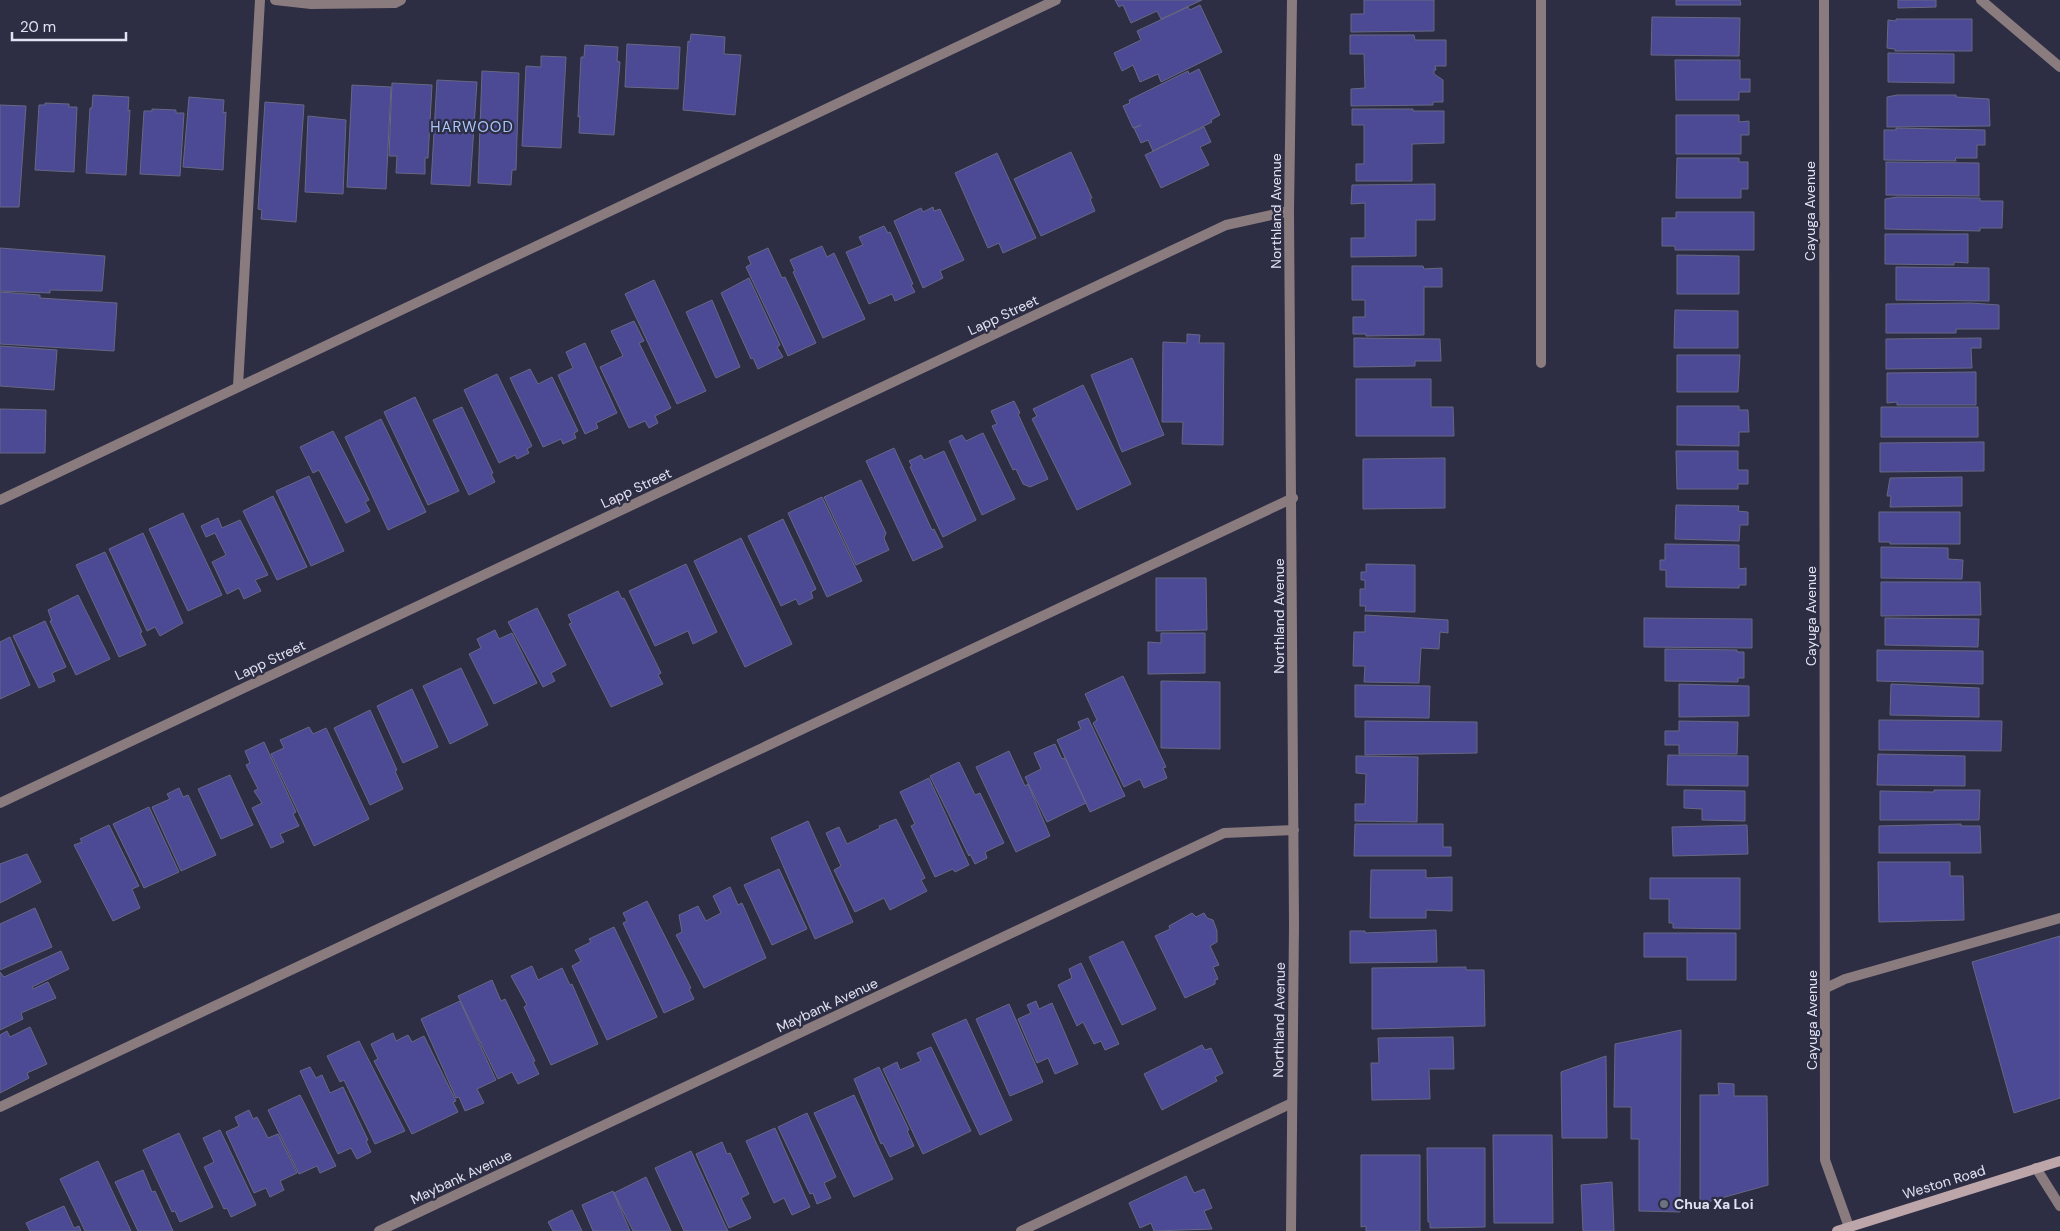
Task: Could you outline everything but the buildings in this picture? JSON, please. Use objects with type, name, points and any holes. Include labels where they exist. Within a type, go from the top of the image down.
[{"type":"main road","name":"Weston Road","points":[[1837,1231],[2060,1161]]},
{"type":"street","points":[[238,386],[260,0]]},
{"type":"street","points":[[274,0],[311,4],[395,3],[401,0]]},
{"type":"street","points":[[0,500],[1056,0]]},
{"type":"street","name":"Northland Avenue","points":[[1291,1231],[1294,830],[1289,211],[1292,0]]},
{"type":"street","points":[[1542,0],[1542,362]]},
{"type":"street","name":"Cayuga Avenue","points":[[1824,0],[1825,1160],[1849,1227]]},
{"type":"street","points":[[1981,0],[2060,67]]},
{"type":"street","name":"Lapp Street","points":[[0,802],[1226,225],[1289,211]]},
{"type":"street","points":[[0,1107],[1292,498]]},
{"type":"street","name":"Maybank Avenue","points":[[379,1231],[1224,833],[1294,830]]},
{"type":"street","points":[[1826,988],[1845,979],[2060,918]]},
{"type":"street","points":[[1022,1231],[1292,1102]]},
{"type":"street","points":[[2036,1168],[2060,1206]]},
{"type":"place","name":"Chua Xa Loi","points":[[1664,1204]]},
{"type":"district","name":"HARWOOD","points":[[472,127]]}]
